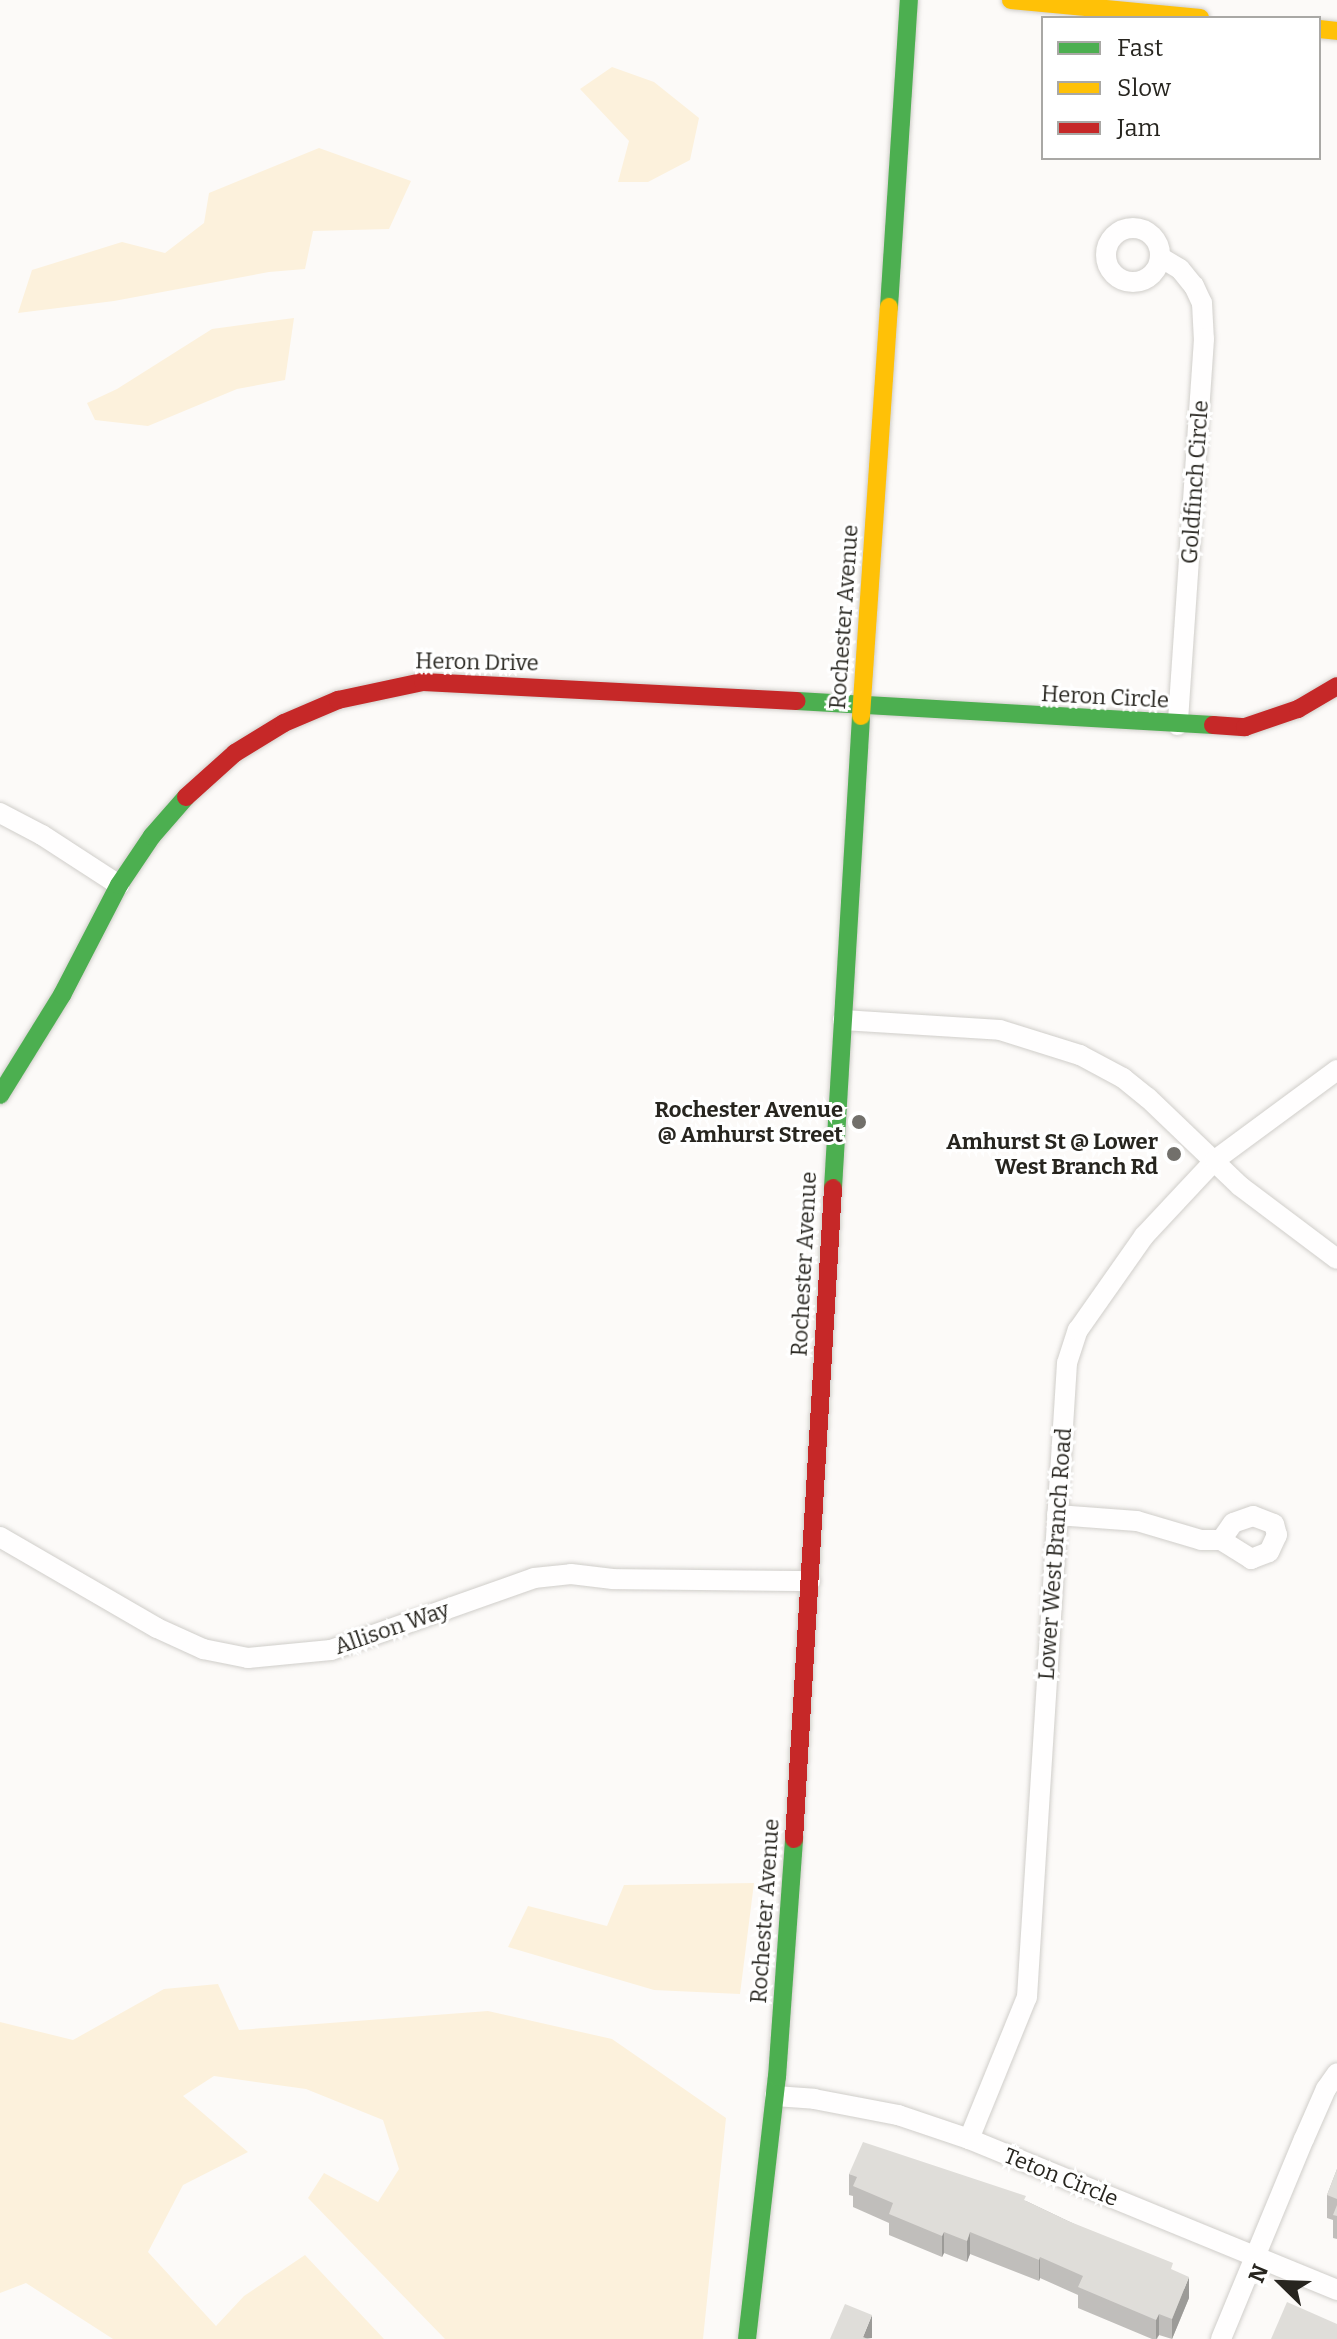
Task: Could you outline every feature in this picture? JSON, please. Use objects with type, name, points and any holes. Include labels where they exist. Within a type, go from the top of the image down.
[{"type":"main road","name":"Rochester Avenue","points":[[747,2339],[775,2096],[909,0]]},
{"type":"main road","points":[[1011,0],[1179,16]]},
{"type":"main road","name":"Heron Drive","points":[[0,1095],[62,995],[119,885],[152,836],[191,792],[235,753],[284,723],[338,700],[423,682],[491,683],[862,706]]},
{"type":"main road","name":"Heron Circle","points":[[862,706],[1245,727],[1298,709],[1337,686]]},
{"type":"street","name":"Goldfinch Circle","points":[[1160,257],[1180,269],[1194,286],[1202,303],[1204,339],[1178,725]]},
{"type":"street","points":[[0,813],[42,835],[119,885]]},
{"type":"street","points":[[843,1020],[964,1025],[1046,1042],[1123,1078],[1275,1216],[1337,1259]]},
{"type":"street","name":"Lower West Branch Road","points":[[969,2139],[1027,1997],[1067,1363],[1078,1330],[1144,1236],[1215,1160],[1337,1070]]},
{"type":"street","points":[[1057,1515],[1137,1521],[1201,1540],[1221,1540]]},
{"type":"street","name":"Allison Way","points":[[0,1537],[157,1628],[203,1649],[248,1658],[331,1650],[534,1578],[571,1574],[613,1579],[810,1581]]},
{"type":"street","points":[[1221,2339],[1326,2089],[1337,2073]]},
{"type":"street","name":"Teton Circle","points":[[775,2096],[829,2101],[898,2115],[969,2139],[1337,2290]]},
{"type":"shaded area","points":[[612,67],[654,82],[699,118],[690,160],[648,182],[618,182],[629,141],[580,89]]},
{"type":"shaded area","points":[[319,148],[411,181],[389,229],[313,231],[305,269],[269,272],[114,301],[18,313],[32,270],[122,242],[165,253],[204,223],[209,193]]},
{"type":"shaded area","points":[[294,318],[285,380],[237,389],[148,426],[95,420],[87,403],[117,389],[212,329]]},
{"type":"shaded area","points":[[754,1883],[740,1994],[654,1990],[508,1947],[528,1906],[607,1926],[624,1885]]},
{"type":"shaded area","points":[[218,1984],[239,2030],[488,2011],[612,2039],[726,2118],[703,2339],[445,2339],[308,2198],[324,2173],[378,2202],[399,2169],[383,2120],[306,2089],[214,2076],[183,2096],[248,2152],[183,2185],[148,2252],[216,2326],[244,2296],[305,2255],[384,2339],[113,2339],[26,2283],[0,2293],[0,2022],[73,2040],[164,1989]]},
{"type":"building","points":[[863,2142],[1026,2196],[1024,2200],[1068,2221],[1173,2263],[1171,2269],[1189,2277],[1172,2319],[1159,2314],[1156,2320],[1078,2287],[1083,2276],[1040,2257],[1039,2260],[970,2232],[967,2241],[944,2232],[942,2236],[889,2214],[893,2203],[853,2186],[857,2177],[849,2174]]},
{"type":"building","points":[[1337,2169],[1337,2199],[1327,2195]]},
{"type":"building","points":[[1287,2302],[1337,2324],[1337,2339],[1271,2339]]},
{"type":"building","points":[[845,2304],[872,2315],[863,2337],[868,2339],[830,2339]]},
{"type":"traffic: fast","points":[[889,307],[909,0]]},
{"type":"traffic: fast","points":[[797,701],[1213,725]]},
{"type":"traffic: fast","points":[[833,1188],[861,716]]},
{"type":"traffic: fast","points":[[0,1095],[62,995],[119,885],[152,836],[186,797]]},
{"type":"traffic: fast","points":[[747,2339],[777,2077],[794,1839]]},
{"type":"traffic: slow","points":[[1011,0],[1179,16]]},
{"type":"traffic: slow","points":[[1321,29],[1337,31]]},
{"type":"traffic: slow","points":[[861,716],[889,307]]},
{"type":"traffic: jam","points":[[186,797],[235,753],[284,723],[338,700],[423,682],[797,701]]},
{"type":"traffic: jam","points":[[1213,725],[1245,727],[1298,709],[1337,686]]},
{"type":"traffic: jam","points":[[794,1839],[833,1188]]},
{"type":"place","name":"Rochester Avenue @ Amhurst Street","points":[[859,1122]]},
{"type":"place","name":"Amhurst St @ Lower West Branch Rd","points":[[1174,1154]]}]
